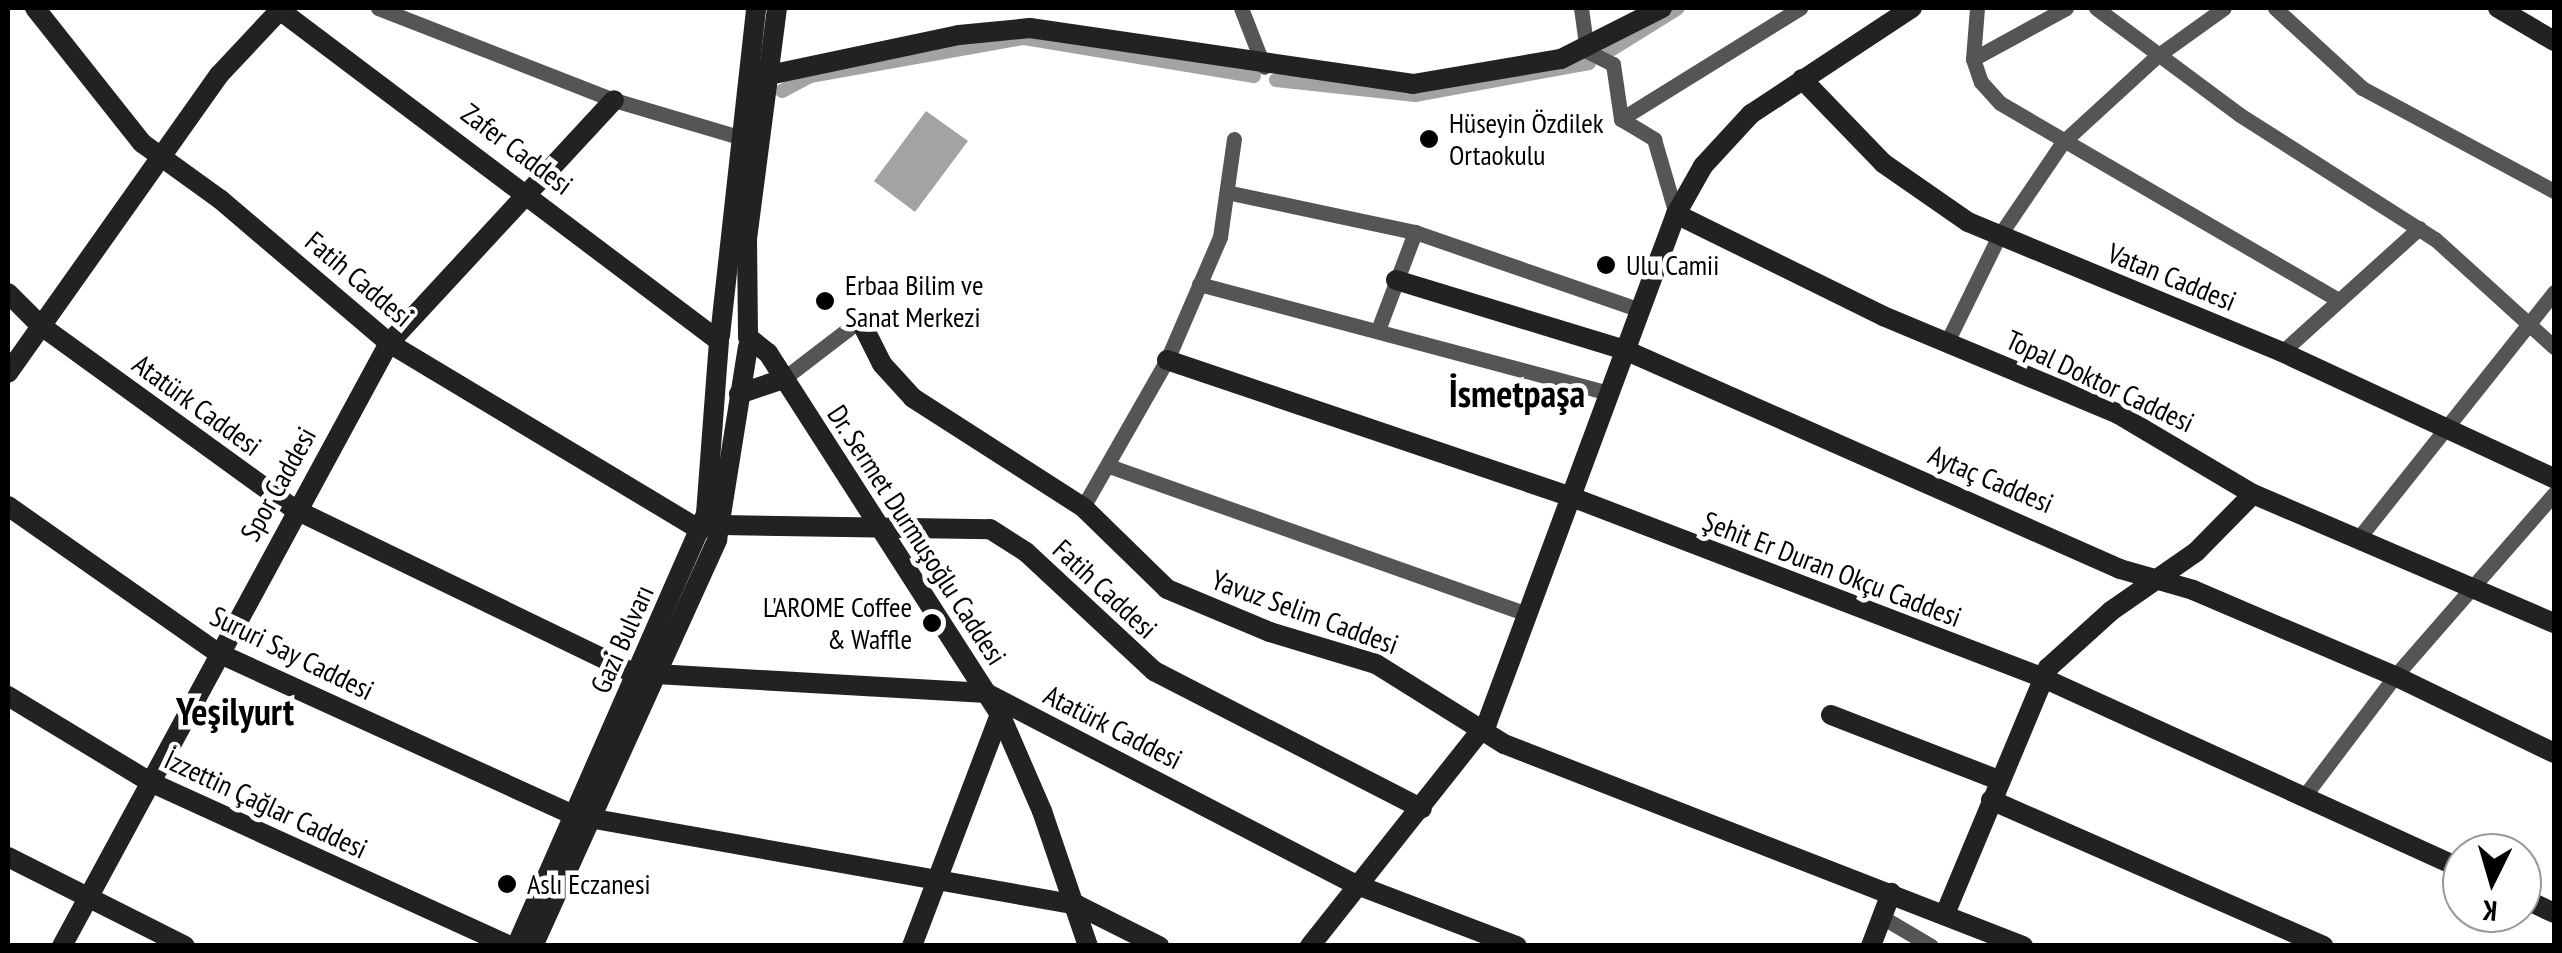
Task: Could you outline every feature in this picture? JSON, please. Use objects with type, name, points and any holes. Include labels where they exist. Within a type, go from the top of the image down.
[{"type":"street","name":"Fatih Caddesi","points":[[35,8],[129,130],[390,343],[700,530]]},
{"type":"street","points":[[8,374],[218,75],[280,8]]},
{"type":"street","name":"Zafer Caddesi","points":[[280,8],[735,346]]},
{"type":"street","points":[[378,8],[614,100],[739,137]]},
{"type":"street","name":"Gazi Bulvarı","points":[[513,946],[722,526],[740,394],[735,346],[739,137],[756,8]]},
{"type":"street","name":"Gazi Bulvarı","points":[[646,674],[700,530],[712,480],[735,346],[778,8]]},
{"type":"street","points":[[1242,8],[1264,67]]},
{"type":"street","points":[[1580,8],[1587,51]]},
{"type":"street","points":[[769,76],[848,55],[1012,29],[1065,32],[1264,67],[1412,84],[1587,51],[1662,8]]},
{"type":"street","points":[[1621,118],[1800,8]]},
{"type":"street","points":[[1310,946],[1482,734],[1676,214],[1716,146],[1802,79],[1912,8]]},
{"type":"street","points":[[1978,8],[1973,59],[1988,92],[2063,142],[2340,300]]},
{"type":"street","points":[[1973,59],[2066,8]]},
{"type":"street","points":[[2096,8],[2157,56],[2419,228],[2554,348]]},
{"type":"street","points":[[1946,344],[1999,236],[2063,142],[2157,56],[2224,8]]},
{"type":"street","points":[[2275,8],[2362,88],[2554,190]]},
{"type":"street","points":[[2498,8],[2554,41]]},
{"type":"street","points":[[1587,51],[1613,64],[1621,118]]},
{"type":"street","name":"Vatan Caddesi","points":[[1802,79],[1883,163],[1948,212],[2282,352],[2554,478]]},
{"type":"street","name":"Spor Caddesi","points":[[62,946],[84,899],[390,343],[533,195],[614,100]]},
{"type":"street","points":[[1621,118],[1654,138],[1676,214]]},
{"type":"street","points":[[1082,508],[1167,360],[1199,284],[1231,193],[1234,139]]},
{"type":"street","points":[[1231,193],[1414,232],[1640,310]]},
{"type":"street","name":"Topal Doktor Caddesi","points":[[1676,214],[1946,344],[2151,430],[2252,494],[2554,623]]},
{"type":"street","points":[[2282,352],[2419,228]]},
{"type":"street","points":[[1378,330],[1414,232]]},
{"type":"street","name":"Aytaç Caddesi","points":[[1396,280],[1625,350],[2158,580],[2395,676],[2554,753]]},
{"type":"street","points":[[1199,284],[1608,393]]},
{"type":"street","points":[[2357,540],[2554,292]]},
{"type":"street","name":"Atatürk Caddesi","points":[[8,293],[40,325],[296,510],[646,674],[986,693],[1358,885],[1517,946]]},
{"type":"street","points":[[740,394],[782,379],[860,320]]},
{"type":"street","name":"Yavuz Selim Caddesi","points":[[860,320],[882,364],[931,414],[1082,508],[1167,589],[1270,632],[1376,664],[1482,734],[2024,946]]},
{"type":"street","name":"Dr. Sermet Durmuşoğlu Caddesi","points":[[735,346],[782,379],[1000,714],[1076,905],[1088,946]]},
{"type":"street","name":"Şehit Er Duran Okçu Caddesi","points":[[1167,360],[1570,496],[2041,677],[2442,860]]},
{"type":"street","points":[[1108,466],[1528,614]]},
{"type":"street","points":[[1945,914],[2041,677],[2091,627],[2206,543],[2252,494]]},
{"type":"street","points":[[2306,795],[2395,676],[2554,494]]},
{"type":"street","name":"Sururi Say Caddesi","points":[[8,506],[218,653],[580,816],[936,876],[1076,905],[1159,946]]},
{"type":"street","name":"Fatih Caddesi","points":[[722,526],[882,530],[963,526],[1001,534],[1154,671],[1422,809]]},
{"type":"street","name":"İzzettin Çağlar Caddesi","points":[[8,696],[150,782],[513,946]]},
{"type":"street","points":[[912,946],[1000,714]]},
{"type":"street","points":[[1831,716],[2323,946]]},
{"type":"street","name":"Gazi Bulvarı","points":[[533,946],[580,816]]},
{"type":"street","points":[[8,857],[84,899],[185,946]]},
{"type":"street","points":[[1872,946],[1891,892]]},
{"type":"street","points":[[1882,918],[1931,946]]},
{"type":"shaded area","points":[[926,111],[968,141],[915,212],[874,181]]},
{"type":"waterway","points":[[1609,51],[1678,8]]},
{"type":"waterway","points":[[782,91],[810,76],[1024,38],[1254,76]]},
{"type":"waterway","points":[[1276,80],[1415,95],[1589,63]]},
{"type":"place","name":"Hüseyin Özdilek Ortaokulu","points":[[1429,139]]},
{"type":"place","name":"Ulu Camii","points":[[1606,265]]},
{"type":"place","name":"Erbaa Bilim ve Sanat Merkezi","points":[[825,301]]},
{"type":"place","name":"L'AROME Coffee & Waffle","points":[[932,623]]},
{"type":"place","name":"Aslı Eczanesi","points":[[507,884]]},
{"type":"district","name":"İsmetpaşa","points":[[1517,393]]},
{"type":"district","name":"Yeşilyurt","points":[[235,711]]}]
